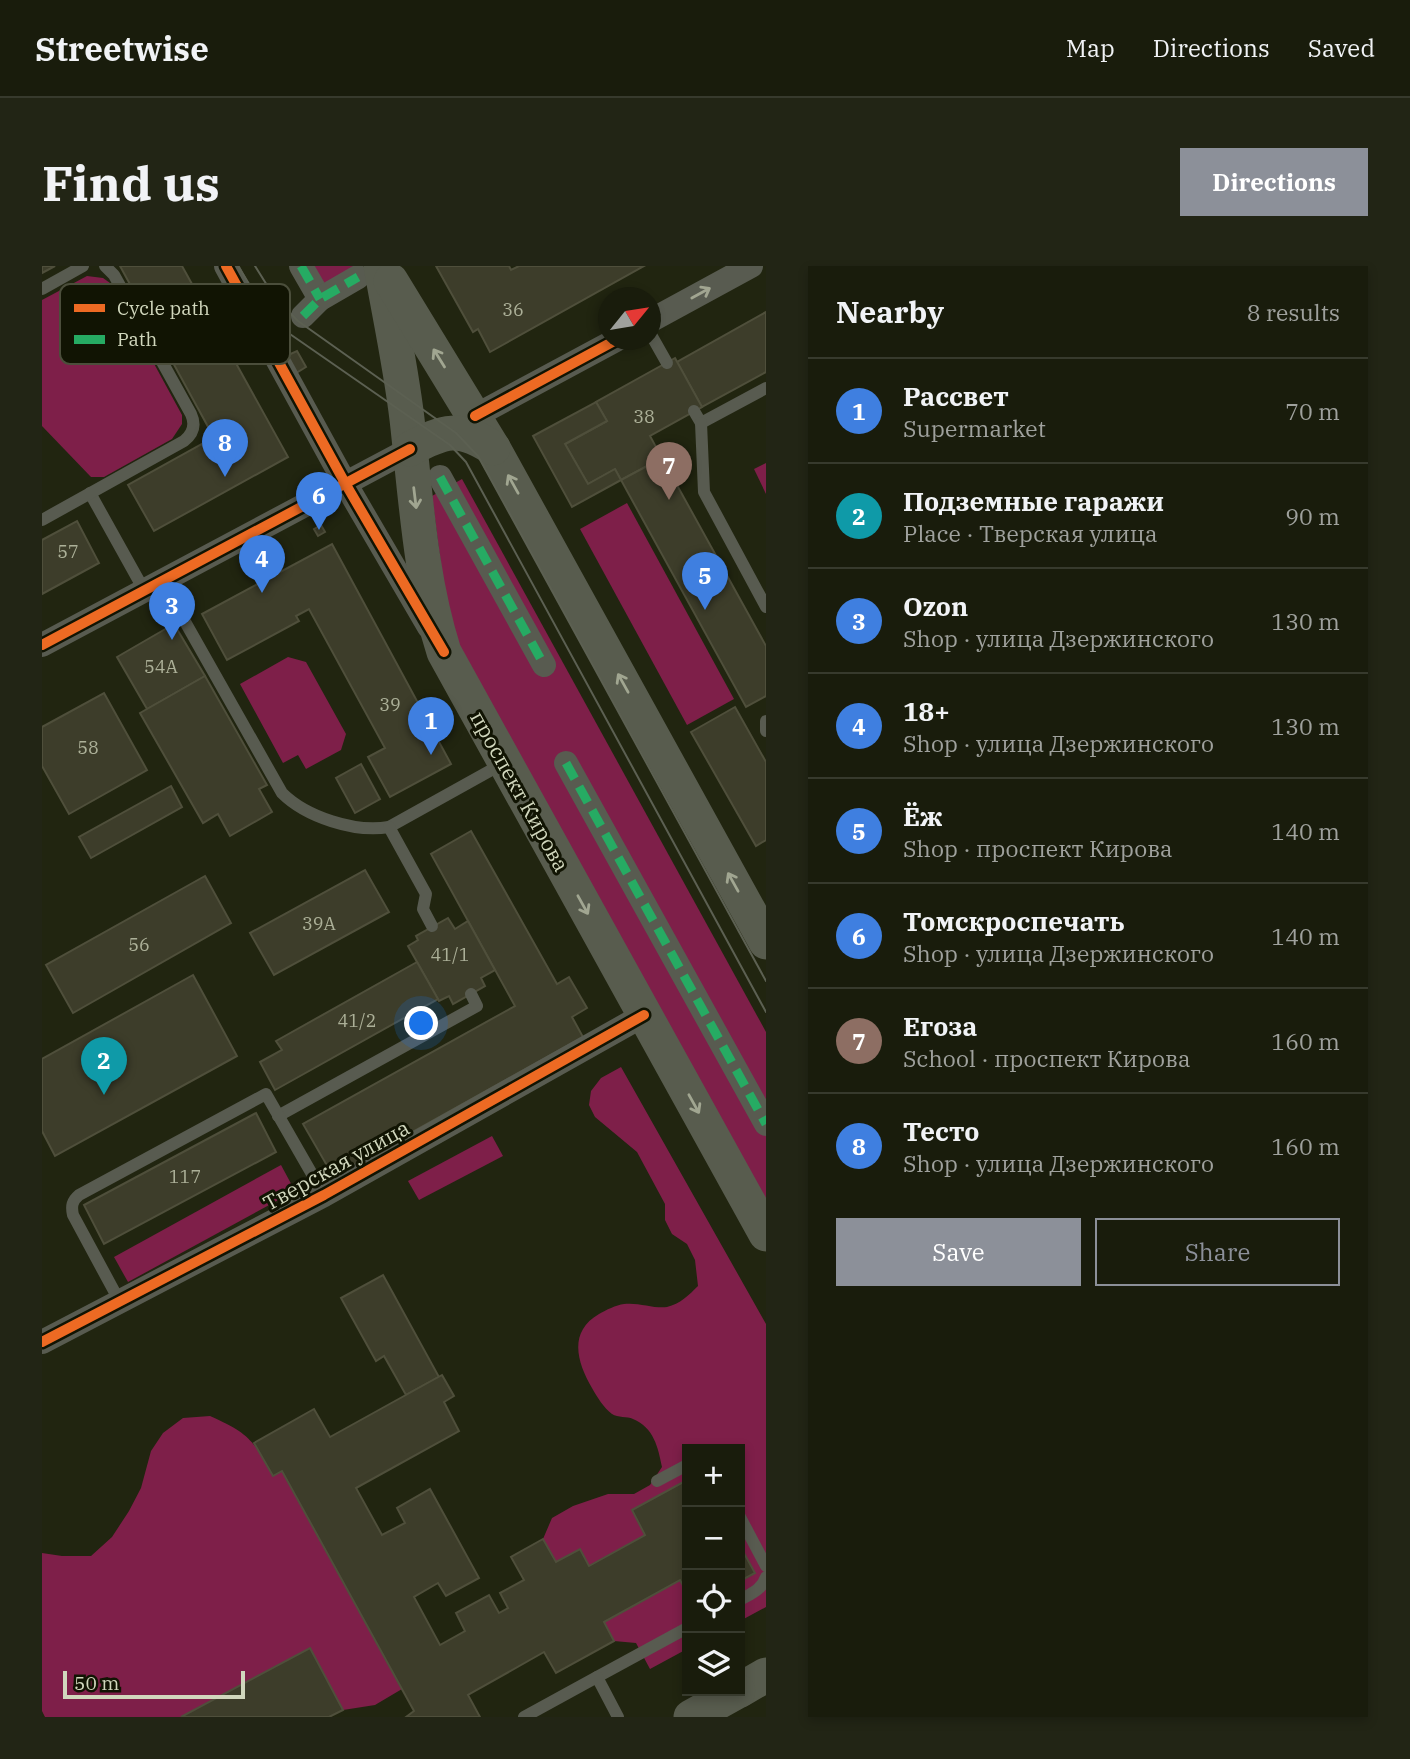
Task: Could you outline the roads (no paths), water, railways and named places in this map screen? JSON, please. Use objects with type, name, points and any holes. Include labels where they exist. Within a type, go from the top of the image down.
[{"type":"main road","points":[[374,270],[475,416],[766,942]]},
{"type":"main road","name":"проспект Кирова","points":[[374,270],[402,388],[426,580],[433,619],[444,652],[766,1234]]},
{"type":"main road","points":[[410,449],[437,436],[456,433],[472,434],[493,448]]},
{"type":"main road","points":[[745,1687],[766,1675]]},
{"type":"main road","points":[[691,1717],[728,1696]]},
{"type":"street","points":[[226,266],[236,284]]},
{"type":"street","points":[[302,266],[311,307],[374,270]]},
{"type":"street","points":[[661,315],[751,266]]},
{"type":"street","points":[[475,416],[598,350]]},
{"type":"street","points":[[280,364],[345,483],[444,652]]},
{"type":"street","points":[[42,645],[410,449]]},
{"type":"street","points":[[440,477],[544,665]]},
{"type":"street","points":[[566,763],[766,1124]]},
{"type":"street","name":"Тверская улица","points":[[42,1342],[324,1195],[644,1015]]},
{"type":"lane","points":[[42,289],[83,266]]},
{"type":"lane","points":[[105,266],[119,284]]},
{"type":"lane","points":[[660,350],[667,363]]},
{"type":"lane","points":[[42,520],[189,437],[194,426],[191,414],[163,364]]},
{"type":"lane","points":[[701,424],[766,388]]},
{"type":"lane","points":[[694,411],[701,424],[704,492],[766,607]]},
{"type":"lane","points":[[90,493],[153,585],[282,793],[296,807],[354,827],[371,830],[389,827],[504,763]]},
{"type":"lane","points":[[766,720],[766,730]]},
{"type":"lane","points":[[389,827],[426,894],[423,909],[432,926]]},
{"type":"lane","points":[[278,1116],[477,1006],[471,994]]},
{"type":"lane","points":[[120,1302],[73,1215],[73,1200],[266,1094],[324,1195]]},
{"type":"lane","points":[[657,1481],[682,1468]]},
{"type":"lane","points":[[745,1526],[766,1566]]},
{"type":"lane","points":[[745,1597],[756,1591],[766,1577]]},
{"type":"lane","points":[[524,1717],[682,1631]]},
{"type":"lane","points":[[597,1677],[618,1717]]},
{"type":"tram line","points":[[238,266],[249,284]]},
{"type":"tram line","points":[[255,266],[266,284]]},
{"type":"tram line","points":[[290,313],[456,433],[478,456],[766,981]]},
{"type":"tram line","points":[[290,334],[450,445],[466,462],[766,1012]]},
{"type":"place","name":"Тесто","points":[[225,477]]},
{"type":"place","name":"Егоза","points":[[669,500]]},
{"type":"place","name":"Томскроспечать","points":[[319,530]]},
{"type":"place","name":"18+","points":[[262,593]]},
{"type":"place","name":"Ёж","points":[[705,610]]},
{"type":"place","name":"Ozon","points":[[172,640]]},
{"type":"place","name":"Рассвет","points":[[431,755]]},
{"type":"place","name":"Подземные гаражи","points":[[104,1095]]}]
